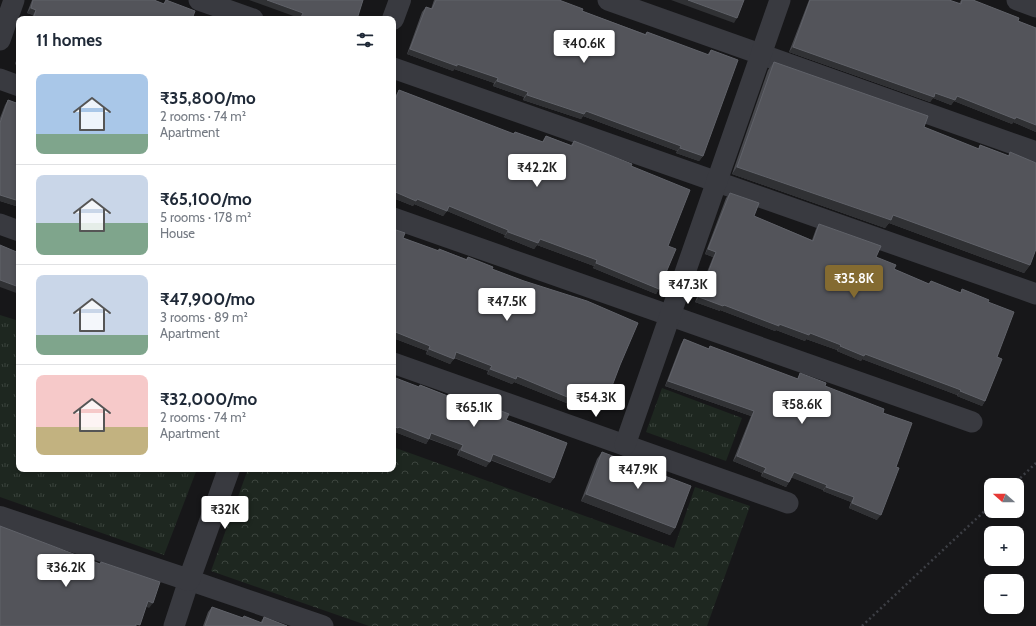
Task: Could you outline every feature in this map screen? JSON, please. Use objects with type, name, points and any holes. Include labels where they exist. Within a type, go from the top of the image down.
[{"type":"street","points":[[0,40],[14,0]]},
{"type":"street","points":[[199,0],[244,16]]},
{"type":"street","points":[[394,16],[400,0]]},
{"type":"street","points":[[608,0],[1036,152]]},
{"type":"street","points":[[625,445],[780,0]]},
{"type":"street","points":[[1017,0],[1036,7]]},
{"type":"street","points":[[396,69],[1036,294]]},
{"type":"street","points":[[0,79],[16,85]]},
{"type":"street","points":[[396,219],[972,422]]},
{"type":"street","points":[[0,224],[16,230]]},
{"type":"street","points":[[396,364],[788,503]]},
{"type":"street","points":[[174,626],[228,472]]},
{"type":"street","points":[[0,517],[323,626]]},
{"type":"path","points":[[1020,478],[1036,463]]},
{"type":"path","points":[[862,626],[984,512]]},
{"type":"green space","points":[[0,315],[16,320],[16,472],[196,472],[164,555],[0,497]]},
{"type":"green space","points":[[662,388],[742,418],[726,461],[646,432]]},
{"type":"green space","points":[[396,448],[674,548],[695,487],[750,506],[707,626],[369,626],[211,571],[247,472],[396,472]]},
{"type":"building","points":[[33,0],[154,0],[164,4],[166,0],[195,11],[193,16],[34,16],[36,10],[31,8]]},
{"type":"building","points":[[267,0],[363,0],[358,16],[302,16],[303,13]]},
{"type":"building","points":[[436,0],[559,0],[583,9],[582,11],[646,35],[647,32],[709,55],[711,50],[738,60],[703,156],[680,148],[681,146],[586,111],[584,114],[527,95],[528,92],[497,81],[498,78],[457,64],[457,66],[410,49],[426,7],[432,9]]},
{"type":"building","points":[[688,0],[744,0],[737,18]]},
{"type":"building","points":[[810,0],[949,0],[961,4],[962,0],[973,0],[1019,18],[1018,21],[1036,28],[1036,125],[1016,117],[1015,119],[957,96],[955,100],[935,93],[934,97],[793,47]]},
{"type":"building","points":[[774,62],[928,116],[924,127],[979,149],[980,145],[1009,156],[1010,152],[1036,163],[1036,249],[1030,265],[893,215],[891,220],[737,167]]},
{"type":"building","points":[[399,90],[514,134],[515,132],[543,142],[546,136],[572,146],[574,141],[632,164],[631,166],[690,190],[668,246],[676,249],[659,289],[596,263],[597,260],[540,239],[538,243],[508,232],[508,230],[449,206],[447,211],[417,199],[416,201],[396,192],[396,98]]},
{"type":"building","points":[[8,100],[16,103],[16,200],[0,195],[0,123]]},
{"type":"building","points":[[730,193],[759,203],[754,216],[813,241],[819,224],[881,246],[876,257],[896,265],[894,269],[929,284],[931,281],[961,293],[962,289],[989,300],[988,302],[1014,312],[997,357],[1002,359],[985,401],[960,391],[961,390],[865,354],[864,356],[810,333],[809,335],[779,324],[779,326],[699,297],[716,252],[708,249]]},
{"type":"building","points":[[396,230],[405,233],[403,238],[439,251],[439,249],[467,260],[468,257],[493,267],[492,269],[587,301],[638,323],[604,407],[574,395],[572,399],[517,376],[516,379],[490,369],[492,366],[456,352],[454,359],[429,349],[430,346],[396,332]]},
{"type":"building","points":[[0,245],[16,252],[16,286],[0,280]]},
{"type":"building","points":[[684,339],[709,349],[710,346],[798,379],[800,373],[826,383],[825,386],[884,409],[883,413],[912,423],[896,467],[899,468],[881,515],[852,503],[854,497],[826,487],[827,485],[794,472],[789,482],[764,472],[766,468],[737,456],[754,411],[668,381]]},
{"type":"building","points":[[396,378],[419,387],[420,385],[478,408],[480,403],[509,414],[506,420],[567,443],[554,478],[493,454],[490,462],[461,450],[463,445],[431,433],[429,439],[399,427],[396,427]]},
{"type":"building","points":[[602,452],[691,486],[675,528],[586,494]]},
{"type":"building","points":[[0,526],[100,564],[101,562],[160,582],[153,603],[148,601],[140,625],[0,626]]},
{"type":"building","points":[[212,607],[262,623],[264,617],[287,626],[205,626]]}]
